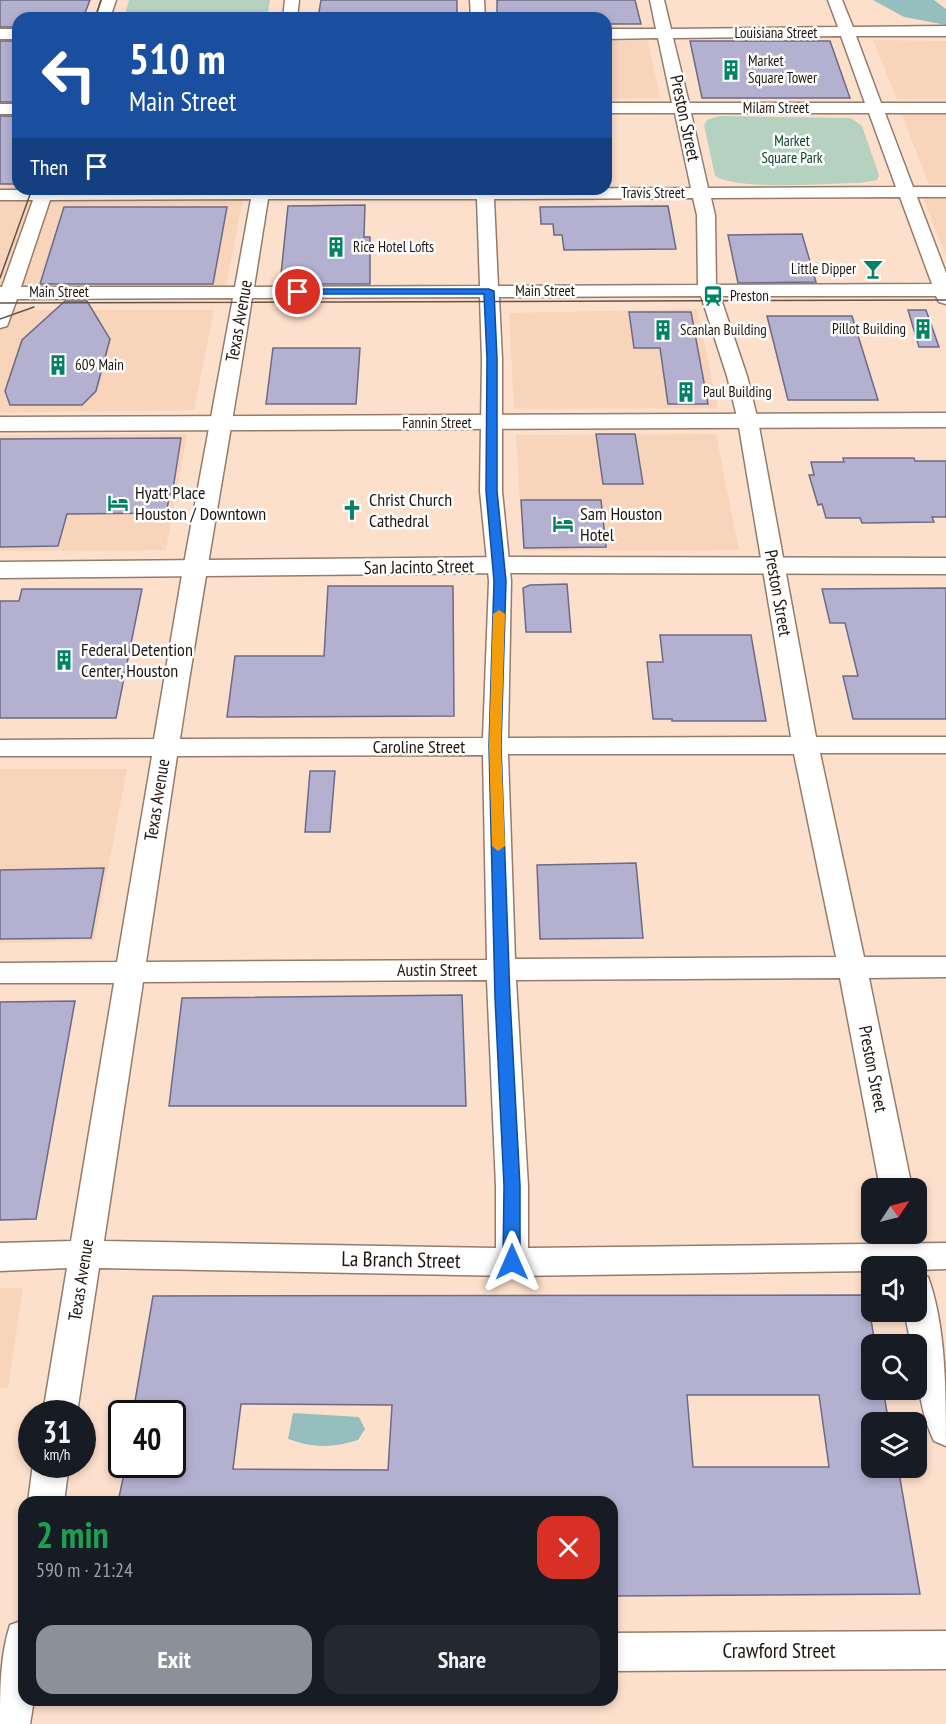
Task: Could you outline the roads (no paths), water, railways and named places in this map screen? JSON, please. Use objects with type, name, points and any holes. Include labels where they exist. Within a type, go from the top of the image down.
[{"type":"main road","name":"Fannin Street","points":[[0,424],[946,420]]},
{"type":"main road","name":"San Jacinto Street","points":[[0,570],[499,566],[946,566]]},
{"type":"street","name":"Preston Street","points":[[657,0],[706,215],[705,267],[710,298],[737,376],[748,421],[805,745],[894,1178]]},
{"type":"street","points":[[835,0],[945,296]]},
{"type":"street","name":"Louisiana Street","points":[[612,34],[946,31]]},
{"type":"street","name":"Milam Street","points":[[612,108],[946,108]]},
{"type":"street","name":"Travis Street","points":[[612,192],[946,192]]},
{"type":"street","points":[[3,305],[43,195]]},
{"type":"street","name":"Texas Avenue","points":[[62,1400],[194,569],[222,424],[260,195]]},
{"type":"street","points":[[485,195],[492,359],[491,491],[499,566],[495,746],[512,1186],[512,1262]]},
{"type":"street","name":"Main Street","points":[[3,305],[243,299],[945,296]]},
{"type":"street","name":"Caroline Street","points":[[0,748],[946,745]]},
{"type":"street","name":"Austin Street","points":[[0,973],[946,967]]},
{"type":"street","name":"La Branch Street","points":[[0,1257],[85,1254],[512,1262],[861,1261]]},
{"type":"street","name":"La Branch Street","points":[[927,1259],[946,1256]]},
{"type":"street","points":[[924,1322],[946,1430]]},
{"type":"street","points":[[47,1496],[49,1478]]},
{"type":"street","points":[[10,1724],[17,1650]]},
{"type":"street","name":"Crawford Street","points":[[618,1652],[946,1650]]},
{"type":"water","points":[[873,0],[934,0],[946,9],[946,25],[904,17]]},
{"type":"water","points":[[293,1413],[359,1417],[365,1429],[358,1440],[349,1443],[331,1446],[306,1444],[288,1439]]},
{"type":"tram line","points":[[97,12],[101,0]]},
{"type":"tram line","points":[[0,278],[30,195]]},
{"type":"tram line","points":[[0,303],[946,300]]},
{"type":"tram line","points":[[0,319],[34,307]]},
{"type":"place","name":"Market Square Tower","points":[[731,70]]},
{"type":"place","name":"Rice Hotel Lofts","points":[[336,247]]},
{"type":"place","name":"Little Dipper","points":[[873,269]]},
{"type":"place","name":"Preston","points":[[713,296]]},
{"type":"place","name":"Pillot Building","points":[[923,329]]},
{"type":"place","name":"Scanlan Building","points":[[663,330]]},
{"type":"place","name":"609 Main","points":[[58,365]]},
{"type":"place","name":"Paul Building","points":[[686,392]]},
{"type":"place","name":"Hyatt Place Houston / Downtown","points":[[118,503]]},
{"type":"place","name":"Christ Church Cathedral","points":[[352,510]]},
{"type":"place","name":"Sam Houston Hotel","points":[[563,524]]},
{"type":"place","name":"Federal Detention Center, Houston","points":[[64,660]]},
{"type":"park label","name":"Market Square Park","points":[[792,150]]}]
